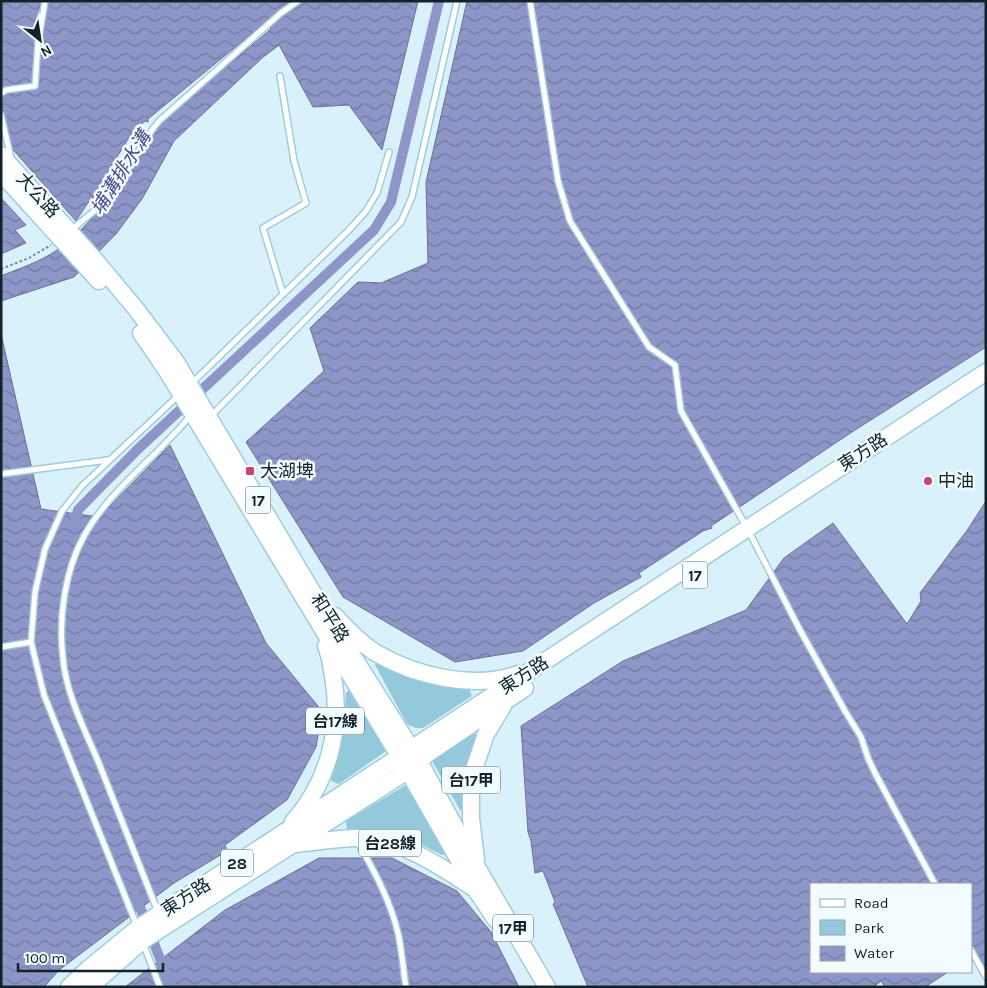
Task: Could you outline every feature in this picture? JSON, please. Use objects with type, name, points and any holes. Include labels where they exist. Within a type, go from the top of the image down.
[{"type":"main road","name":"大公路","points":[[1,155],[8,171],[68,236]]},
{"type":"main road","name":"和平路","points":[[68,236],[92,265],[186,392],[309,596],[478,869],[548,987]]},
{"type":"main road","name":"東方路","points":[[409,759],[507,700],[986,372]]},
{"type":"main road","name":"東方路","points":[[69,987],[88,969],[409,759],[536,668],[986,384]]},
{"type":"main road","points":[[309,596],[376,653],[408,668],[430,675],[473,681],[490,681],[536,668]]},
{"type":"main road","name":"台17線","points":[[287,840],[316,788],[334,740],[336,697],[329,653],[309,596]]},
{"type":"main road","name":"台17甲","points":[[478,869],[471,818],[471,778],[486,734],[507,700]]},
{"type":"main road","name":"和平路","points":[[409,759],[476,890],[517,949],[539,987]]},
{"type":"main road","name":"台28線","points":[[287,840],[355,838],[394,844],[446,870],[476,890]]},
{"type":"main road","name":"東方路","points":[[90,987],[140,935]]},
{"type":"lane","points":[[1,93],[6,90],[35,86],[38,43],[45,1]]},
{"type":"lane","points":[[68,236],[116,188],[145,139],[159,121],[281,13],[298,1]]},
{"type":"lane","points":[[162,921],[71,696],[63,658],[62,622],[68,575],[83,537],[103,508],[136,473],[177,432],[401,222],[412,197],[457,1]]},
{"type":"lane","points":[[530,1],[558,181],[570,221],[649,347],[675,365],[681,411],[750,533],[844,711],[861,737],[875,772],[934,883]]},
{"type":"lane","points":[[280,76],[294,161],[306,204],[263,228],[283,294]]},
{"type":"lane","points":[[1,114],[8,171]]},
{"type":"lane","points":[[160,987],[44,695],[31,642],[35,592],[49,542],[62,511],[82,486],[186,392],[348,231],[366,211],[382,180],[389,152]]},
{"type":"lane","points":[[1,474],[109,460]]},
{"type":"lane","points":[[1,647],[31,642]]},
{"type":"lane","points":[[355,838],[388,902],[398,932],[406,987]]},
{"type":"lane","points":[[972,952],[986,977]]},
{"type":"path","points":[[1,269],[28,258],[68,236]]},
{"type":"green space","points":[[378,660],[469,688],[472,696],[423,728],[415,728],[407,724],[375,665]]},
{"type":"green space","points":[[353,689],[389,749],[339,784],[332,781],[330,773],[344,730],[346,692]]},
{"type":"green space","points":[[471,732],[478,735],[467,811],[460,810],[431,759]]},
{"type":"green space","points":[[409,783],[449,854],[442,855],[418,843],[393,835],[347,832],[346,821]]},
{"type":"water","points":[[1,1],[418,1],[382,150],[349,105],[313,107],[279,45],[262,58],[174,141],[142,199],[116,234],[74,277],[1,301],[1,276],[44,258],[73,237],[111,195],[153,133],[167,116],[271,29],[267,21],[148,119],[148,122],[145,121],[133,131],[104,178],[105,185],[87,204],[76,221],[1,136]]},
{"type":"water","points":[[467,1],[986,1],[986,347],[855,430],[711,526],[712,528],[703,531],[639,573],[641,577],[594,603],[523,651],[455,662],[343,597],[246,442],[324,371],[310,328],[358,282],[381,283],[428,263],[426,182]]},
{"type":"water","points":[[1,198],[26,225],[15,230],[26,243],[1,254]]},
{"type":"water","points":[[1,334],[41,509],[99,517],[170,445],[266,643],[322,711],[316,747],[287,800],[225,845],[227,851],[174,883],[59,970],[44,987],[1,987]]},
{"type":"water","points":[[986,501],[986,968],[977,953],[972,956],[972,883],[810,883],[810,973],[946,973],[925,987],[885,987],[881,981],[873,987],[588,987],[553,904],[555,902],[543,871],[535,873],[528,832],[521,726],[623,661],[746,610],[784,558],[833,523],[907,624],[921,601],[920,593],[968,529]]},
{"type":"water","points":[[319,858],[392,858],[457,891],[491,932],[519,987],[125,987],[225,910]]},
{"type":"waterway","points":[[74,526],[78,510],[138,449],[374,230],[391,202],[439,1]]},
{"type":"waterway","points":[[136,897],[171,987]]},
{"type":"place","name":"大湖埤","points":[[250,471]]},
{"type":"place","name":"中油","points":[[928,481]]},
{"type":"water label","name":"埔溝排水溝","points":[[121,173]]}]
